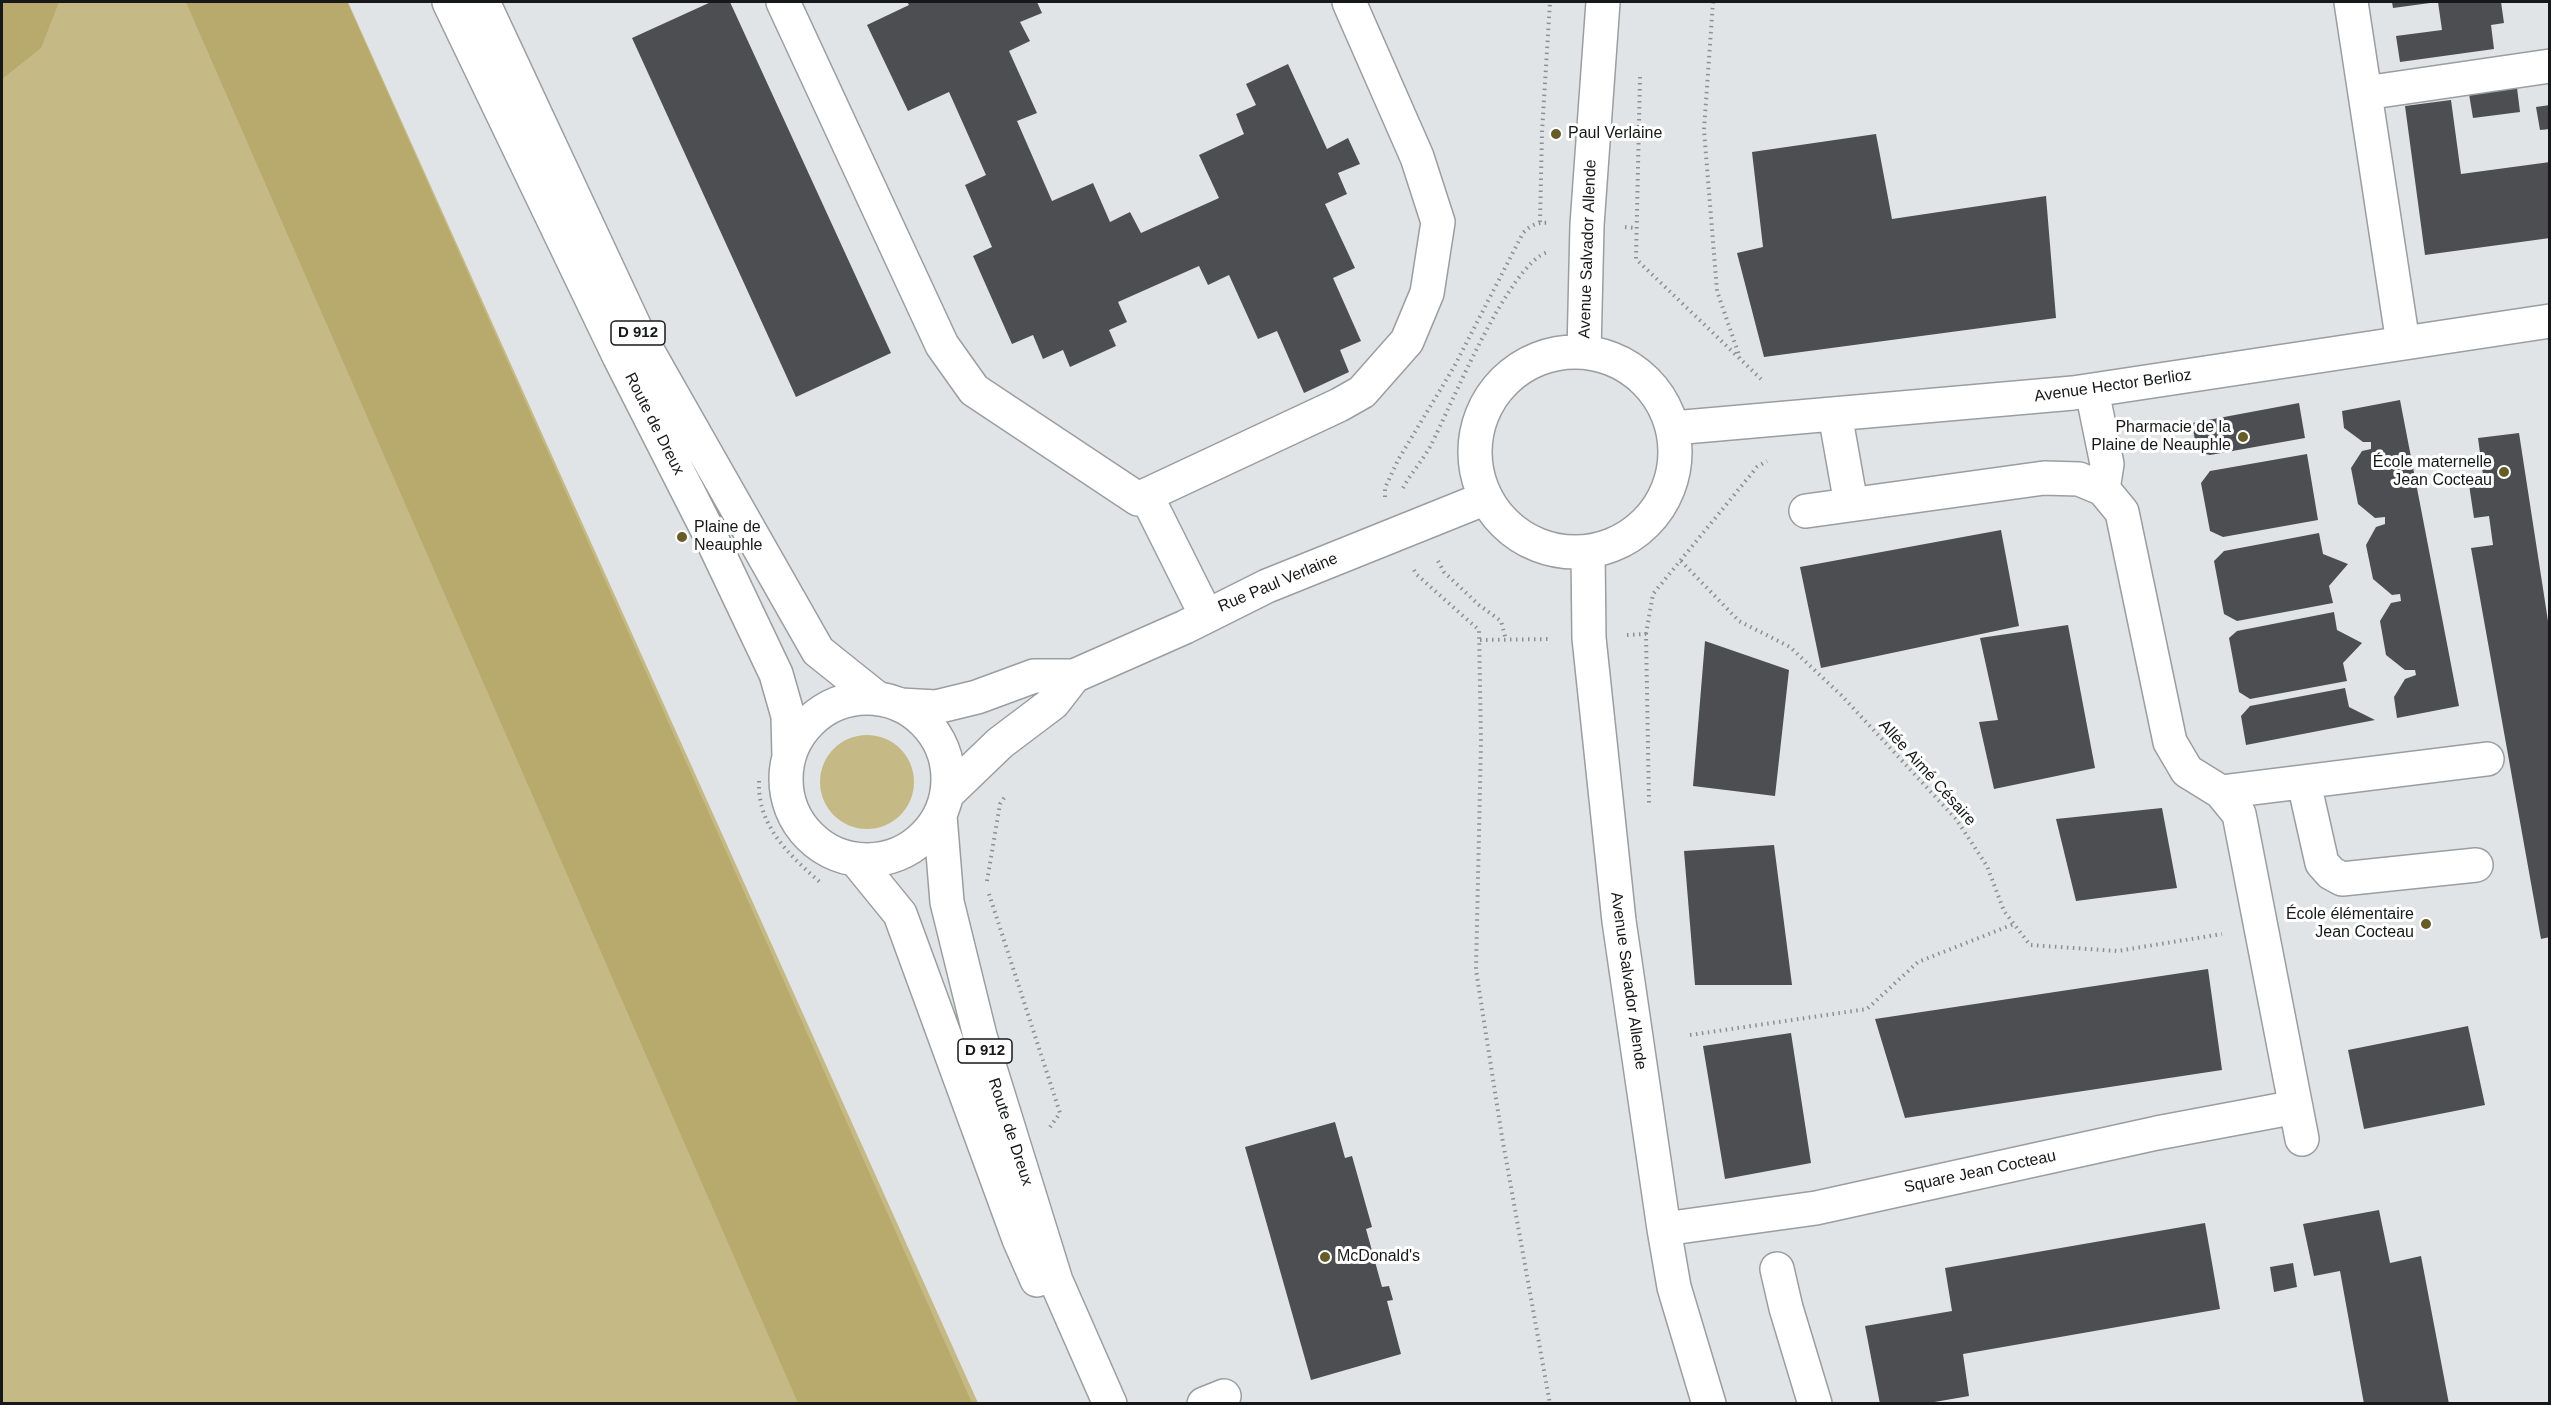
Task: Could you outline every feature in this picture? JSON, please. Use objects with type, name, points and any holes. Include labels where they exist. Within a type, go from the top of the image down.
[{"type":"street","name":"Route de Dreux","points":[[449,2],[619,356],[709,533],[776,674],[788,716],[789,756]]},
{"type":"street","name":"Route de Dreux","points":[[483,2],[639,336],[818,651],[889,702]]},
{"type":"street","points":[[783,2],[942,345],[974,390],[1138,499],[1362,392],[1407,341],[1427,293],[1438,222],[1417,158],[1349,2]]},
{"type":"street","name":"Avenue Salvador Allende","points":[[1584,352],[1588,202],[1603,2]]},
{"type":"street","points":[[2351,2],[2403,343]]},
{"type":"street","points":[[2365,93],[2550,66]]},
{"type":"street","name":"Avenue Hector Berlioz","points":[[1673,428],[2092,391],[2550,321]]},
{"type":"street","points":[[1584,352],[1614,359],[1641,376],[1661,399],[1673,428],[1676,456],[1671,484],[1658,509],[1640,530],[1616,544],[1588,552],[1564,552],[1540,546],[1518,535],[1499,518],[1486,498],[1476,468],[1476,438],[1484,409],[1502,383],[1525,365],[1554,354],[1584,352]]},
{"type":"street","points":[[2092,391],[2107,464],[2103,489]]},
{"type":"street","points":[[1835,414],[1851,504]]},
{"type":"street","points":[[1806,511],[2044,478],[2079,479],[2103,489],[2122,512],[2170,742],[2187,771],[2221,792],[2239,814],[2302,1139]]},
{"type":"street","points":[[1146,495],[1206,615]]},
{"type":"street","name":"Rue Paul Verlaine","points":[[889,702],[936,707],[977,697],[1034,676],[1074,676],[1185,627],[1267,586],[1486,498]]},
{"type":"street","name":"Avenue Salvador Allende","points":[[1588,552],[1589,638],[1619,921],[1674,1287],[1709,1404]]},
{"type":"street","name":"Rue Paul Verlaine","points":[[944,805],[1000,743],[1053,703],[1074,676]]},
{"type":"street","points":[[855,698],[889,702],[919,716],[934,732],[944,751],[948,773],[944,805],[929,833],[914,847],[896,856],[876,861],[856,860],[834,854],[814,842],[798,824],[789,803],[785,779],[789,756],[798,735],[813,718],[832,705],[855,698]]},
{"type":"street","points":[[2221,792],[2487,759]]},
{"type":"street","points":[[2304,783],[2322,862],[2331,873],[2342,879],[2476,865]]},
{"type":"street","name":"Route de Dreux","points":[[944,805],[947,902],[980,1036],[1056,1281],[1110,1404]]},
{"type":"street","name":"Route de Dreux","points":[[856,860],[900,914],[1019,1239],[1089,1404]]},
{"type":"street","name":"Square Jean Cocteau","points":[[1664,1229],[1816,1208],[2157,1133],[2296,1107]]},
{"type":"street","points":[[1777,1269],[1786,1308],[1815,1404]]},
{"type":"path","points":[[1385,498],[1385,488],[1398,460],[1454,367],[1523,233],[1530,226],[1540,222],[1542,132],[1550,2]]},
{"type":"path","points":[[1713,2],[1705,142],[1717,291],[1741,359]]},
{"type":"path","points":[[1636,228],[1641,68]]},
{"type":"path","points":[[1407,497],[1403,487],[1430,446],[1452,397],[1513,285],[1535,258],[1540,254],[1557,249]]},
{"type":"path","points":[[1435,555],[1444,572],[1479,605],[1501,621],[1506,640]]},
{"type":"path","name":"Allée Aimé Césaire","points":[[1681,561],[1739,621],[1790,647],[1841,695],[1956,819],[1987,866],[2004,911],[2030,945],[2117,951],[2261,927]]},
{"type":"path","points":[[1412,564],[1417,575],[1479,630],[1481,741],[1476,970],[1504,1149],[1550,1404]]},
{"type":"path","points":[[987,886],[1000,804],[1011,788]]},
{"type":"path","points":[[1690,1035],[1867,1009],[1918,962],[2014,924]]},
{"type":"shaded area","points":[[2,2],[348,2],[978,1403],[2,1404]]},
{"type":"shaded area","points":[[2,2],[59,2],[41,48],[2,79]]},
{"type":"shaded area","points":[[186,2],[347,2],[972,1403],[798,1403]]},
{"type":"shaded area","points":[[867,735],[885,739],[900,749],[910,764],[914,782],[910,800],[900,815],[885,825],[867,829],[849,825],[834,815],[824,800],[820,782],[824,764],[834,749],[849,739]]},
{"type":"building","points":[[711,2],[730,2],[891,353],[796,397],[632,38]]},
{"type":"building","points":[[907,2],[1037,2],[1042,13],[1020,22],[1030,41],[1009,51],[1037,113],[1017,121],[1052,201],[1093,183],[1110,222],[1130,212],[1141,233],[1219,198],[1199,155],[1244,134],[1236,114],[1256,105],[1246,84],[1288,64],[1327,149],[1348,138],[1360,164],[1338,173],[1347,194],[1325,204],[1355,268],[1333,278],[1361,341],[1340,350],[1349,372],[1304,393],[1277,331],[1258,339],[1229,275],[1208,285],[1199,266],[1118,302],[1127,322],[1109,330],[1116,346],[1070,367],[1063,350],[1043,359],[1033,335],[1012,344],[973,256],[992,247],[965,185],[986,175],[949,92],[908,111],[867,25],[909,5]]},
{"type":"building","points":[[2392,2],[2430,2],[2430,3],[2393,8]]},
{"type":"building","points":[[2438,2],[2501,2],[2504,23],[2491,25],[2494,49],[2400,62],[2396,36],[2442,30]]},
{"type":"building","points":[[2517,88],[2520,112],[2473,118],[2469,94]]},
{"type":"building","points":[[2451,100],[2461,174],[2550,162],[2550,238],[2425,255],[2405,106]]},
{"type":"building","points":[[2550,105],[2550,129],[2540,130],[2536,107]]},
{"type":"building","points":[[1876,134],[1892,219],[2046,196],[2056,318],[1764,357],[1737,253],[1763,247],[1752,152]]},
{"type":"building","points":[[2400,400],[2459,706],[2397,718],[2394,697],[2405,679],[2416,675],[2415,670],[2405,670],[2386,655],[2380,621],[2391,603],[2401,601],[2400,594],[2392,595],[2373,579],[2366,545],[2376,527],[2385,524],[2385,517],[2375,518],[2358,504],[2351,468],[2362,451],[2371,449],[2371,442],[2363,442],[2344,428],[2342,411]]},
{"type":"building","points":[[2299,403],[2305,438],[2210,455],[2197,452],[2192,423]]},
{"type":"building","points":[[2519,433],[2550,634],[2550,937],[2541,939],[2471,548],[2493,545],[2489,516],[2474,518],[2468,478],[2483,475],[2478,438]]},
{"type":"building","points":[[2307,454],[2318,520],[2223,537],[2210,531],[2201,483],[2210,471]]},
{"type":"building","points":[[2001,530],[2019,626],[1821,668],[1800,567]]},
{"type":"building","points":[[2319,533],[2323,554],[2348,564],[2329,586],[2333,603],[2237,621],[2224,614],[2214,561],[2224,551]]},
{"type":"building","points":[[2334,612],[2337,630],[2362,643],[2343,663],[2347,681],[2250,699],[2239,692],[2229,638],[2237,631]]},
{"type":"building","points":[[2068,625],[2095,768],[1994,789],[1979,722],[1998,720],[1980,638]]},
{"type":"building","points":[[1705,641],[1789,670],[1775,796],[1693,786]]},
{"type":"building","points":[[2345,688],[2349,707],[2375,720],[2246,745],[2241,716],[2250,706]]},
{"type":"building","points":[[2162,808],[2177,888],[2076,901],[2056,819]]},
{"type":"building","points":[[1774,845],[1792,985],[1695,985],[1684,851]]},
{"type":"building","points":[[2208,969],[2222,1070],[1905,1118],[1875,1019]]},
{"type":"building","points":[[2468,1026],[2485,1105],[2364,1129],[2348,1050]]},
{"type":"building","points":[[1791,1033],[1811,1163],[1725,1179],[1703,1046]]},
{"type":"building","name":"McDonald's","points":[[1335,1122],[1345,1158],[1352,1156],[1372,1227],[1366,1229],[1382,1287],[1389,1286],[1393,1300],[1387,1301],[1401,1354],[1311,1380],[1245,1147]]},
{"type":"building","points":[[2379,1210],[2390,1263],[2421,1256],[2449,1404],[2364,1404],[2340,1271],[2314,1276],[2303,1224]]},
{"type":"building","points":[[2205,1223],[2220,1309],[1963,1354],[1969,1396],[1923,1404],[1880,1404],[1865,1326],[1952,1311],[1945,1268]]},
{"type":"building","points":[[2293,1263],[2297,1287],[2274,1292],[2270,1267]]},
{"type":"place","name":"Paul Verlaine","points":[[1556,134]]},
{"type":"place","name":"Pharmacie de la Plaine de Neauphle","points":[[2243,437]]},
{"type":"place","name":"École maternelle Jean Cocteau","points":[[2504,472]]},
{"type":"place","name":"Plaine de Neauphle","points":[[682,537]]},
{"type":"place","name":"École élémentaire Jean Cocteau","points":[[2426,924]]},
{"type":"place","name":"McDonald's","points":[[1325,1257]]}]
